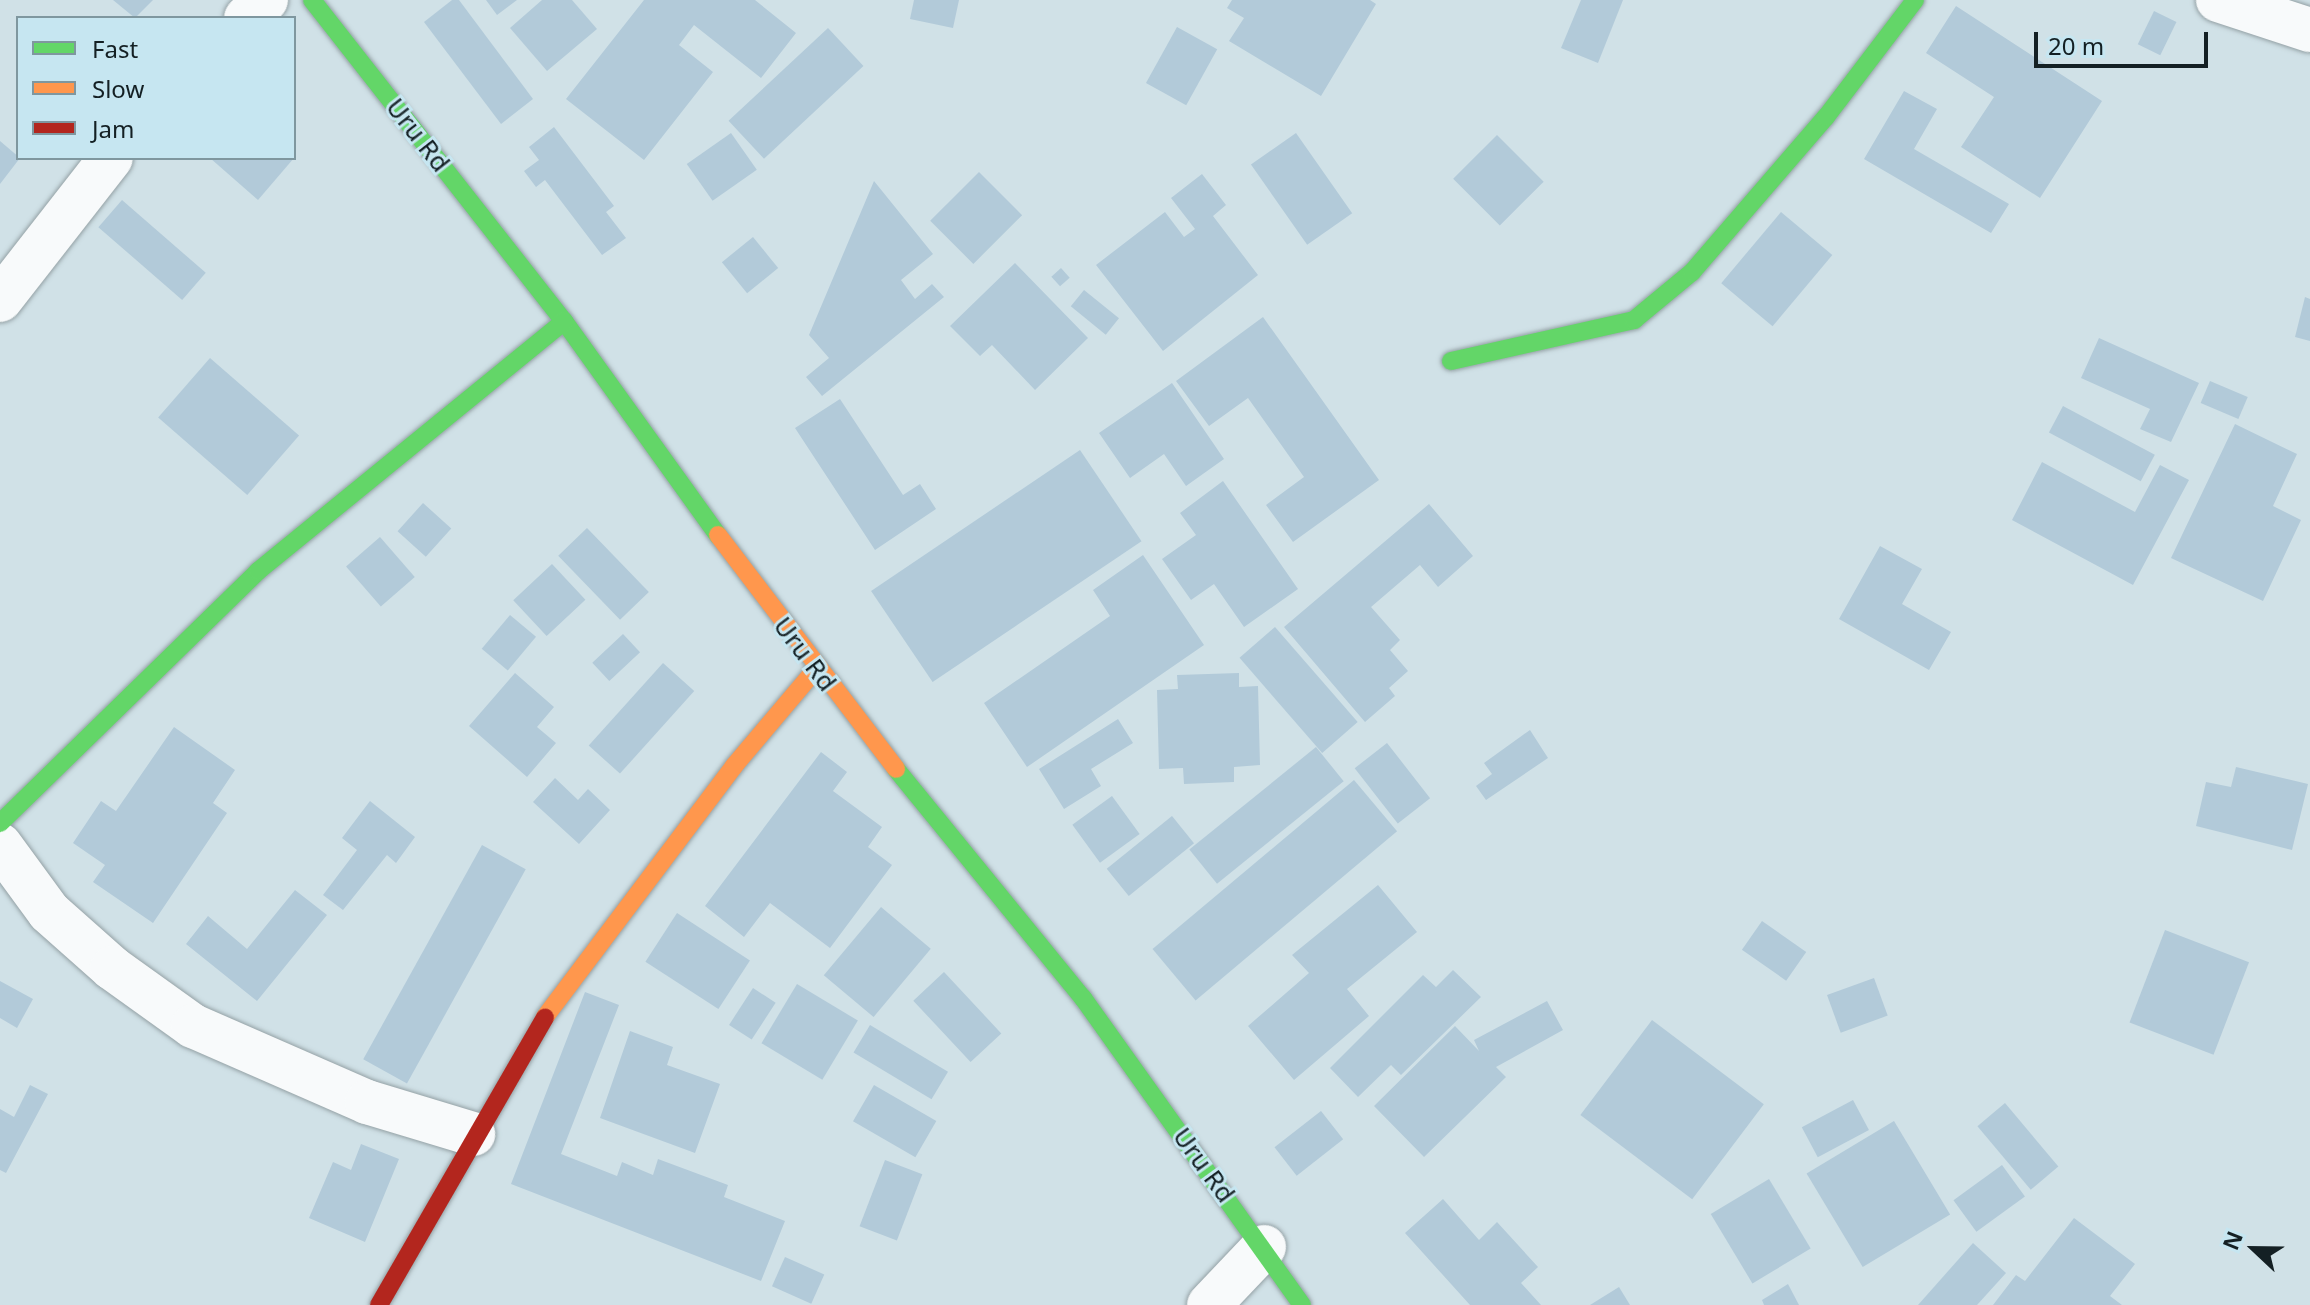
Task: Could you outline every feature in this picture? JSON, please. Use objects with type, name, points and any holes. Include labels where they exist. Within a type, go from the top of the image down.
[{"type":"street","points":[[248,16],[266,0]]},
{"type":"street","name":"Uru Rd","points":[[312,0],[564,321],[815,670],[1083,998],[1264,1247],[1302,1305]]},
{"type":"street","points":[[1451,361],[1634,320],[1692,272],[1826,117],[1915,0]]},
{"type":"street","points":[[2218,0],[2310,30]]},
{"type":"street","points":[[0,300],[109,160]]},
{"type":"street","points":[[0,823],[258,571],[564,321]]},
{"type":"street","points":[[379,1305],[473,1134],[587,956],[815,670]]},
{"type":"street","points":[[0,845],[49,912],[112,968],[193,1026],[367,1102],[473,1134]]},
{"type":"street","points":[[1209,1305],[1264,1247]]},
{"type":"building","points":[[113,0],[153,0],[137,16],[133,16]]},
{"type":"building","points":[[452,0],[459,0],[533,99],[501,124],[424,22]]},
{"type":"building","points":[[486,0],[517,0],[497,15]]},
{"type":"building","points":[[542,0],[572,0],[597,29],[547,71],[510,28]]},
{"type":"building","points":[[644,0],[755,0],[796,33],[761,78],[694,25],[679,45],[713,72],[644,160],[566,99]]},
{"type":"building","points":[[914,0],[959,0],[953,28],[910,19]]},
{"type":"building","points":[[1232,0],[1370,0],[1376,4],[1321,96],[1229,41],[1244,18],[1227,8]]},
{"type":"building","points":[[1581,0],[1623,0],[1598,63],[1561,48]]},
{"type":"building","points":[[1956,6],[2102,101],[2040,198],[1961,147],[1994,97],[1926,53]]},
{"type":"building","points":[[2154,11],[2176,22],[2160,55],[2138,44]]},
{"type":"building","points":[[1177,27],[1217,49],[1186,105],[1146,83]]},
{"type":"building","points":[[828,28],[863,66],[764,159],[729,121]]},
{"type":"building","points":[[1904,91],[1937,109],[1914,149],[2009,204],[1991,233],[1864,159]]},
{"type":"building","points":[[554,127],[614,206],[606,212],[626,238],[602,255],[545,180],[536,187],[524,171],[539,160],[529,147]]},
{"type":"building","points":[[731,133],[757,170],[713,201],[687,164]]},
{"type":"building","points":[[1296,133],[1352,213],[1307,245],[1251,165]]},
{"type":"building","points":[[1497,135],[1544,182],[1500,226],[1453,179]]},
{"type":"building","points":[[0,141],[18,160],[0,184]]},
{"type":"building","points":[[212,160],[292,160],[258,200]]},
{"type":"building","points":[[979,172],[1022,215],[973,264],[930,221]]},
{"type":"building","points":[[1202,174],[1226,205],[1213,216],[1258,275],[1163,351],[1096,265],[1165,212],[1184,237],[1195,229],[1171,198]]},
{"type":"building","points":[[874,181],[933,254],[901,280],[915,299],[932,284],[944,297],[822,396],[806,377],[829,358],[809,335]]},
{"type":"building","points":[[122,200],[206,273],[182,300],[98,227]]},
{"type":"building","points":[[1781,212],[1832,255],[1773,326],[1721,283]]},
{"type":"building","points":[[753,237],[778,268],[747,293],[722,262]]},
{"type":"building","points":[[1015,263],[1088,338],[1035,390],[992,345],[980,356],[950,326]]},
{"type":"building","points":[[1061,268],[1070,278],[1060,286],[1051,277]]},
{"type":"building","points":[[1084,290],[1119,318],[1106,335],[1071,306]]},
{"type":"building","points":[[2305,297],[2310,299],[2310,341],[2295,337]]},
{"type":"building","points":[[1263,317],[1379,480],[1293,542],[1266,505],[1304,477],[1248,398],[1209,426],[1176,381]]},
{"type":"building","points":[[2099,338],[2199,383],[2171,442],[2140,429],[2150,409],[2081,378]]},
{"type":"building","points":[[210,358],[299,435],[247,495],[158,418]]},
{"type":"building","points":[[2210,381],[2248,397],[2238,419],[2201,403]]},
{"type":"building","points":[[1172,383],[1224,459],[1186,486],[1164,454],[1130,478],[1099,433]]},
{"type":"building","points":[[840,399],[903,495],[920,484],[936,509],[875,550],[795,428]]},
{"type":"building","points":[[2063,406],[2155,455],[2141,481],[2049,432]]},
{"type":"building","points":[[2235,424],[2297,454],[2273,506],[2301,520],[2263,601],[2171,558]]},
{"type":"building","points":[[1080,450],[1142,541],[933,682],[871,591]]},
{"type":"building","points":[[2042,462],[2135,512],[2160,465],[2189,480],[2133,585],[2012,520]]},
{"type":"building","points":[[1223,481],[1298,589],[1244,627],[1214,584],[1191,600],[1162,559],[1196,535],[1180,513]]},
{"type":"building","points":[[423,503],[451,528],[426,557],[398,531]]},
{"type":"building","points":[[1429,504],[1473,556],[1438,587],[1420,565],[1371,607],[1400,640],[1390,650],[1408,671],[1389,688],[1395,696],[1365,722],[1284,627]]},
{"type":"building","points":[[587,528],[649,592],[620,620],[558,556]]},
{"type":"building","points":[[380,537],[415,577],[381,607],[346,567]]},
{"type":"building","points":[[1880,546],[1922,569],[1902,604],[1951,632],[1929,670],[1839,619]]},
{"type":"building","points":[[1143,555],[1204,645],[1027,767],[984,703],[1110,616],[1093,590]]},
{"type":"building","points":[[552,564],[585,600],[547,636],[513,600]]},
{"type":"building","points":[[510,615],[536,637],[508,671],[482,649]]},
{"type":"building","points":[[1275,627],[1358,722],[1322,753],[1240,658]]},
{"type":"building","points":[[623,634],[640,652],[609,681],[592,663]]},
{"type":"building","points":[[663,663],[694,691],[620,774],[589,745]]},
{"type":"building","points":[[515,673],[554,707],[537,727],[556,743],[527,777],[469,726]]},
{"type":"building","points":[[1239,673],[1239,687],[1258,686],[1260,765],[1234,767],[1234,782],[1184,784],[1183,768],[1159,769],[1157,690],[1178,689],[1177,675]]},
{"type":"building","points":[[1118,719],[1133,743],[1091,769],[1101,786],[1064,809],[1039,769]]},
{"type":"building","points":[[174,727],[235,770],[213,803],[227,813],[153,923],[93,882],[105,865],[73,843],[101,801],[116,811]]},
{"type":"building","points":[[1530,730],[1548,758],[1486,800],[1476,786],[1492,774],[1484,763]]},
{"type":"building","points":[[1387,743],[1430,798],[1398,823],[1355,768]]},
{"type":"building","points":[[1316,747],[1344,781],[1217,884],[1189,850]]},
{"type":"building","points":[[821,752],[847,772],[833,791],[882,827],[868,847],[892,865],[830,948],[770,903],[744,937],[705,906]]},
{"type":"building","points":[[2236,767],[2308,784],[2292,850],[2196,826],[2206,782],[2231,787]]},
{"type":"building","points":[[555,778],[578,800],[588,789],[610,810],[579,844],[533,802]]},
{"type":"building","points":[[1354,780],[1397,831],[1196,1000],[1153,949]]},
{"type":"building","points":[[1112,796],[1140,834],[1100,863],[1072,825]]},
{"type":"building","points":[[370,801],[415,837],[396,863],[387,855],[343,910],[323,895],[357,850],[342,838]]},
{"type":"building","points":[[1172,816],[1194,843],[1129,896],[1107,869]]},
{"type":"building","points":[[482,845],[526,869],[407,1084],[363,1059]]},
{"type":"building","points":[[1378,885],[1417,932],[1347,989],[1369,1016],[1294,1080],[1248,1026],[1309,973],[1292,955]]},
{"type":"building","points":[[295,890],[327,915],[257,1001],[186,944],[208,916],[247,949]]},
{"type":"building","points":[[881,907],[931,949],[874,1017],[824,975]]},
{"type":"building","points":[[677,913],[750,960],[718,1009],[645,962]]},
{"type":"building","points":[[1762,921],[1806,952],[1786,981],[1742,950]]},
{"type":"building","points":[[2165,930],[2249,962],[2214,1055],[2130,1022]]},
{"type":"building","points":[[1453,970],[1481,997],[1401,1075],[1391,1065],[1358,1097],[1330,1068],[1423,975],[1436,987]]},
{"type":"building","points":[[944,972],[1001,1033],[971,1062],[913,1001]]},
{"type":"building","points":[[1874,978],[1888,1016],[1841,1033],[1827,995]]},
{"type":"building","points":[[0,981],[33,999],[17,1028],[0,1018]]},
{"type":"building","points":[[797,984],[858,1021],[822,1080],[761,1043]]},
{"type":"building","points":[[753,988],[776,1003],[752,1040],[729,1025]]},
{"type":"building","points":[[585,992],[619,1005],[561,1154],[617,1176],[622,1162],[653,1175],[658,1159],[728,1185],[724,1197],[785,1221],[761,1281],[511,1184]]},
{"type":"building","points":[[1547,1001],[1563,1030],[1496,1067],[1506,1077],[1424,1157],[1374,1106],[1455,1026],[1479,1051],[1474,1040]]},
{"type":"building","points":[[1652,1020],[1764,1104],[1692,1199],[1580,1115]]},
{"type":"building","points":[[870,1025],[948,1072],[932,1099],[854,1052]]},
{"type":"building","points":[[630,1031],[673,1047],[667,1065],[720,1084],[695,1153],[600,1118]]},
{"type":"building","points":[[30,1085],[48,1094],[6,1173],[0,1170],[0,1109],[14,1117]]},
{"type":"building","points":[[874,1085],[936,1121],[915,1157],[853,1121]]},
{"type":"building","points":[[1853,1100],[1869,1130],[1818,1157],[1802,1127]]},
{"type":"building","points":[[2005,1103],[2058,1167],[2031,1190],[1977,1126]]},
{"type":"building","points":[[1321,1111],[1343,1139],[1297,1176],[1275,1147]]},
{"type":"building","points":[[1894,1121],[1950,1214],[1863,1267],[1807,1174]]},
{"type":"building","points":[[361,1144],[399,1159],[365,1242],[309,1218],[333,1162],[351,1170]]},
{"type":"building","points":[[885,1160],[922,1174],[897,1241],[860,1226]]},
{"type":"building","points":[[2002,1165],[2025,1197],[1976,1232],[1953,1200]]},
{"type":"building","points":[[1769,1179],[1811,1248],[1752,1283],[1711,1214]]},
{"type":"building","points":[[1443,1199],[1479,1240],[1497,1222],[1538,1267],[1521,1283],[1541,1305],[1470,1305],[1405,1233]]},
{"type":"building","points":[[2074,1218],[2135,1264],[2110,1296],[2122,1305],[1993,1305],[2016,1275],[2025,1281]]},
{"type":"building","points":[[1973,1243],[2006,1273],[1977,1305],[1918,1305]]},
{"type":"building","points":[[785,1257],[824,1274],[811,1304],[772,1286]]},
{"type":"building","points":[[1788,1284],[1799,1305],[1764,1305],[1762,1300]]},
{"type":"building","points":[[1619,1287],[1630,1305],[1590,1305]]},
{"type":"traffic: fast","points":[[312,0],[564,321],[718,535]]},
{"type":"traffic: fast","points":[[1451,361],[1634,320],[1692,272],[1826,117],[1915,0]]},
{"type":"traffic: fast","points":[[0,823],[258,571],[564,321]]},
{"type":"traffic: fast","points":[[896,769],[1083,998],[1302,1305]]},
{"type":"traffic: slow","points":[[718,535],[896,769]]},
{"type":"traffic: slow","points":[[545,1017],[734,766],[815,670]]},
{"type":"traffic: jam","points":[[379,1305],[545,1017]]}]
